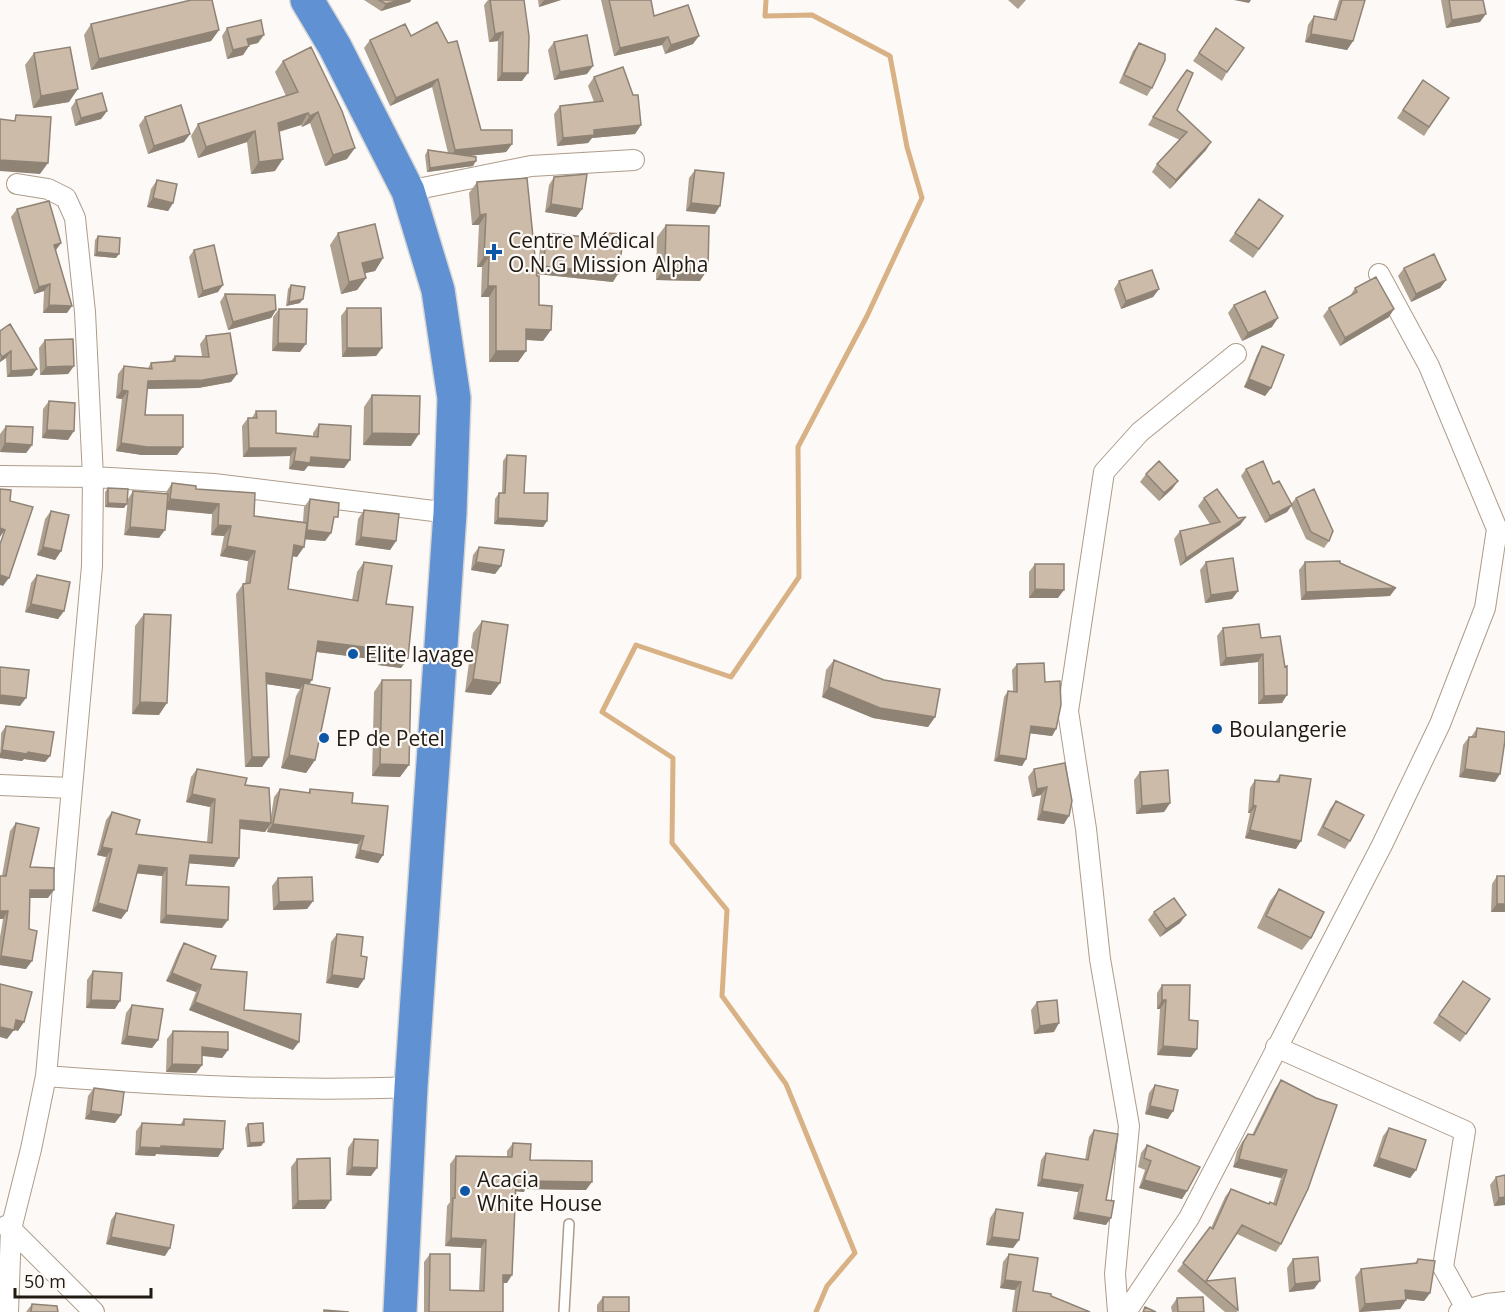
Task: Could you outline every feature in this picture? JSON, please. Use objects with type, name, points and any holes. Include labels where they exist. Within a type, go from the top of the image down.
[{"type":"highway","points":[[307,0],[335,47],[408,191],[438,290],[453,398],[450,513],[411,1087],[400,1312]]},
{"type":"street","points":[[408,191],[531,166],[634,160]]},
{"type":"street","points":[[8,1312],[4,1229],[31,1149],[46,1076],[92,566],[93,477],[85,312],[75,218],[66,198],[48,189],[17,184]]},
{"type":"street","points":[[1126,1312],[1189,1218],[1382,845],[1440,724],[1485,608],[1501,527],[1429,366],[1379,274]]},
{"type":"street","points":[[1118,1312],[1115,1274],[1129,1126],[1100,959],[1086,829],[1068,711],[1104,472],[1140,432],[1236,354]]},
{"type":"street","points":[[0,476],[93,477],[214,484],[450,513]]},
{"type":"street","points":[[0,785],[71,788]]},
{"type":"street","points":[[1276,1047],[1465,1131],[1443,1267],[1463,1311],[1494,1306]]},
{"type":"street","points":[[46,1076],[339,1090],[411,1087]]},
{"type":"street","points":[[4,1229],[94,1312]]},
{"type":"lane","points":[[564,1312],[569,1224]]},
{"type":"building","points":[[191,0],[212,0],[219,30],[99,59],[91,24]]},
{"type":"building","points":[[379,0],[399,0],[386,4]]},
{"type":"building","points":[[490,0],[524,0],[529,36],[528,73],[502,73],[503,32],[495,34]]},
{"type":"building","points":[[609,0],[651,0],[654,16],[688,5],[699,36],[671,45],[668,37],[620,48]]},
{"type":"building","points":[[1342,0],[1365,0],[1353,41],[1311,34],[1314,16],[1336,20]]},
{"type":"building","points":[[1449,0],[1483,0],[1486,14],[1452,20]]},
{"type":"building","points":[[261,20],[264,35],[247,39],[249,46],[233,50],[227,28]]},
{"type":"building","points":[[437,22],[448,43],[457,41],[481,130],[512,130],[512,144],[455,150],[438,79],[396,98],[370,40],[405,24],[411,36]]},
{"type":"building","points":[[1216,28],[1244,48],[1227,72],[1199,53]]},
{"type":"building","points":[[587,35],[593,66],[560,72],[554,42]]},
{"type":"building","points":[[1139,43],[1165,54],[1165,60],[1152,88],[1124,75]]},
{"type":"building","points":[[70,47],[78,89],[41,96],[34,53]]},
{"type":"building","points":[[311,47],[342,111],[355,148],[333,155],[318,112],[278,123],[283,159],[259,162],[255,131],[206,147],[198,124],[298,92],[283,61]]},
{"type":"building","points":[[623,67],[633,95],[638,95],[641,125],[594,130],[594,135],[563,138],[560,106],[603,101],[594,77]]},
{"type":"building","points":[[1187,70],[1193,73],[1177,110],[1211,142],[1176,180],[1157,164],[1187,132],[1153,117]]},
{"type":"building","points":[[1423,80],[1449,98],[1429,127],[1403,110]]},
{"type":"building","points":[[102,93],[107,111],[81,118],[76,100]]},
{"type":"building","points":[[181,105],[190,134],[154,146],[145,117]]},
{"type":"building","points":[[16,115],[51,117],[48,163],[0,160],[0,119],[15,121]]},
{"type":"building","points":[[428,150],[476,157],[476,161],[430,168]]},
{"type":"building","points":[[695,170],[724,173],[720,206],[691,203]]},
{"type":"building","points":[[587,174],[582,209],[551,204],[554,177]]},
{"type":"building","points":[[527,178],[537,276],[539,276],[539,305],[552,306],[551,330],[526,329],[526,351],[496,351],[496,286],[488,286],[489,257],[484,257],[486,214],[480,215],[477,182]]},
{"type":"building","points":[[157,180],[177,184],[173,203],[153,198]]},
{"type":"building","points":[[1259,199],[1283,216],[1259,249],[1235,233]]},
{"type":"building","points":[[49,201],[61,243],[54,245],[72,306],[49,305],[50,284],[39,287],[17,209]]},
{"type":"building","points":[[375,224],[383,258],[362,263],[366,278],[349,282],[338,233]]},
{"type":"building","points":[[666,225],[709,226],[708,269],[665,268]]},
{"type":"building","points":[[547,233],[605,239],[606,233],[624,234],[618,274],[543,266]]},
{"type":"building","points":[[98,236],[120,238],[119,254],[97,252]]},
{"type":"building","points":[[214,245],[223,285],[203,291],[194,250]]},
{"type":"building","points":[[1434,254],[1446,280],[1416,294],[1404,268]]},
{"type":"building","points":[[1152,270],[1159,289],[1126,301],[1119,281]]},
{"type":"building","points":[[1376,277],[1394,309],[1345,338],[1329,308],[1357,292],[1355,288]]},
{"type":"building","points":[[291,285],[305,287],[303,299],[289,302]]},
{"type":"building","points":[[1265,291],[1278,318],[1248,333],[1234,305]]},
{"type":"building","points":[[225,294],[275,295],[276,310],[233,322]]},
{"type":"building","points":[[347,308],[381,308],[382,348],[347,348]]},
{"type":"building","points":[[279,309],[307,309],[306,344],[278,343]]},
{"type":"building","points":[[10,324],[37,369],[11,371],[11,351],[2,357],[0,331]]},
{"type":"building","points":[[230,333],[237,374],[203,380],[148,381],[145,415],[183,415],[183,447],[147,447],[121,443],[128,391],[122,390],[124,366],[152,369],[151,363],[175,361],[175,356],[209,357],[206,336]]},
{"type":"building","points":[[73,339],[74,366],[46,367],[45,340]]},
{"type":"building","points":[[1262,346],[1284,355],[1271,388],[1249,379]]},
{"type":"building","points":[[372,395],[420,396],[419,434],[372,433]]},
{"type":"building","points":[[49,401],[75,403],[74,431],[47,430]]},
{"type":"building","points":[[256,411],[276,411],[276,433],[318,437],[319,424],[351,426],[350,460],[311,457],[310,463],[294,461],[296,448],[249,448],[248,418],[257,418]]},
{"type":"building","points":[[6,426],[33,427],[32,445],[5,443]]},
{"type":"building","points":[[507,455],[526,456],[524,493],[548,493],[547,521],[498,518],[499,493],[505,493]]},
{"type":"building","points":[[1159,461],[1178,481],[1164,493],[1146,474]]},
{"type":"building","points":[[1263,461],[1273,484],[1279,481],[1292,505],[1270,516],[1246,469]]},
{"type":"building","points":[[172,483],[196,486],[196,489],[255,493],[254,516],[307,523],[304,547],[294,545],[288,589],[358,601],[364,562],[392,566],[386,604],[413,607],[408,658],[385,655],[386,650],[318,641],[312,680],[266,673],[269,757],[252,757],[243,584],[250,583],[255,551],[227,546],[231,526],[218,525],[219,504],[170,499]]},
{"type":"building","points":[[108,488],[128,489],[127,504],[108,503]]},
{"type":"building","points":[[0,489],[11,490],[10,501],[33,507],[9,578],[0,575],[0,544],[5,530],[0,528]]},
{"type":"building","points":[[1217,489],[1238,518],[1246,517],[1186,558],[1180,531],[1220,522],[1204,498]]},
{"type":"building","points":[[1314,489],[1333,531],[1329,541],[1311,532],[1296,498]]},
{"type":"building","points":[[133,491],[168,494],[165,530],[130,527]]},
{"type":"building","points":[[310,499],[339,503],[338,517],[334,517],[331,533],[307,530]]},
{"type":"building","points":[[364,510],[399,514],[396,541],[361,537]]},
{"type":"building","points":[[51,511],[69,515],[61,551],[43,547]]},
{"type":"building","points":[[479,547],[504,550],[501,566],[476,562]]},
{"type":"building","points":[[1233,558],[1238,591],[1211,595],[1206,562]]},
{"type":"building","points":[[1340,561],[1340,563],[1396,588],[1306,592],[1305,562]]},
{"type":"building","points":[[1035,564],[1064,564],[1064,590],[1035,589]]},
{"type":"building","points":[[37,575],[70,582],[64,611],[31,604]]},
{"type":"building","points":[[144,614],[171,615],[167,703],[140,702]]},
{"type":"building","points":[[482,621],[508,625],[500,683],[473,679]]},
{"type":"building","points":[[1259,624],[1261,638],[1280,636],[1285,667],[1287,666],[1287,695],[1264,696],[1263,654],[1226,658],[1223,628]]},
{"type":"building","points":[[834,660],[884,680],[940,689],[935,717],[880,708],[829,687]]},
{"type":"building","points":[[1044,663],[1045,682],[1060,681],[1061,705],[1056,729],[1031,726],[1026,759],[999,755],[1008,691],[1017,692],[1017,664]]},
{"type":"building","points":[[0,667],[29,670],[26,698],[0,695]]},
{"type":"building","points":[[382,680],[411,680],[409,765],[380,764]]},
{"type":"building","points":[[304,683],[330,688],[315,760],[289,755]]},
{"type":"building","points":[[6,726],[54,732],[50,756],[2,750]]},
{"type":"building","points":[[1477,728],[1505,732],[1500,774],[1465,769],[1469,737],[1476,737]]},
{"type":"building","points":[[1065,763],[1072,801],[1069,816],[1042,811],[1047,787],[1037,789],[1034,769]]},
{"type":"building","points":[[197,769],[247,778],[245,785],[269,788],[271,823],[240,820],[239,858],[190,855],[186,885],[229,887],[228,920],[166,915],[167,868],[139,865],[127,911],[98,903],[112,849],[102,847],[112,812],[140,820],[136,834],[212,843],[215,799],[192,794]]},
{"type":"building","points":[[1168,770],[1170,803],[1142,806],[1140,772]]},
{"type":"building","points":[[1280,775],[1311,779],[1301,841],[1250,830],[1256,806],[1253,805],[1255,780],[1279,782]]},
{"type":"building","points":[[280,789],[310,793],[310,789],[353,793],[352,803],[388,806],[383,855],[360,850],[364,836],[273,824]]},
{"type":"building","points":[[1336,801],[1364,815],[1350,841],[1323,827]]},
{"type":"building","points":[[16,823],[39,828],[30,867],[54,868],[54,890],[30,890],[29,929],[37,931],[32,961],[1,956],[8,911],[0,911],[0,876],[6,876]]},
{"type":"building","points":[[1497,876],[1505,876],[1505,904],[1497,904]]},
{"type":"building","points":[[312,877],[313,901],[279,902],[278,878]]},
{"type":"building","points":[[1279,889],[1324,912],[1311,938],[1266,916]]},
{"type":"building","points":[[1174,898],[1186,915],[1166,929],[1154,912]]},
{"type":"building","points":[[337,934],[363,937],[361,956],[367,957],[364,979],[332,975]]},
{"type":"building","points":[[184,943],[216,956],[211,969],[247,972],[244,1010],[301,1014],[299,1042],[195,1002],[201,985],[172,973]]},
{"type":"building","points":[[93,971],[122,973],[120,1001],[91,1000]]},
{"type":"building","points":[[1463,981],[1490,999],[1466,1034],[1439,1015]]},
{"type":"building","points":[[0,984],[32,992],[24,1022],[16,1020],[14,1030],[0,1027]]},
{"type":"building","points":[[1162,985],[1190,985],[1189,1020],[1198,1021],[1197,1049],[1163,1046],[1166,1000],[1162,1000]]},
{"type":"building","points":[[1057,1000],[1059,1023],[1040,1026],[1037,1002]]},
{"type":"building","points":[[132,1005],[163,1009],[158,1040],[127,1036]]},
{"type":"building","points":[[173,1031],[228,1032],[228,1050],[202,1047],[202,1065],[172,1064]]},
{"type":"building","points":[[1281,1080],[1316,1098],[1337,1105],[1308,1189],[1281,1244],[1242,1225],[1206,1281],[1235,1278],[1238,1310],[1183,1263],[1210,1227],[1213,1229],[1231,1189],[1276,1205],[1287,1170],[1239,1159],[1243,1143],[1248,1134],[1254,1135]]},
{"type":"building","points":[[1155,1085],[1178,1090],[1173,1111],[1150,1106]]},
{"type":"building","points":[[94,1088],[124,1092],[121,1115],[91,1111]]},
{"type":"building","points":[[184,1119],[225,1121],[223,1149],[140,1147],[142,1123],[184,1125]]},
{"type":"building","points":[[263,1123],[264,1142],[250,1143],[248,1124]]},
{"type":"building","points":[[1389,1128],[1426,1140],[1416,1170],[1379,1158]]},
{"type":"building","points":[[1094,1130],[1118,1134],[1106,1200],[1114,1201],[1111,1218],[1078,1212],[1083,1185],[1042,1179],[1046,1153],[1088,1160]]},
{"type":"building","points":[[354,1139],[378,1140],[377,1168],[352,1167]]},
{"type":"building","points":[[513,1143],[531,1144],[530,1160],[592,1161],[592,1182],[529,1181],[529,1184],[516,1183],[512,1275],[503,1275],[503,1312],[429,1312],[430,1254],[450,1254],[450,1290],[484,1291],[486,1240],[451,1238],[456,1156],[512,1157]]},
{"type":"building","points":[[1147,1145],[1200,1167],[1187,1191],[1144,1180],[1151,1161],[1144,1158]]},
{"type":"building","points":[[330,1158],[331,1200],[298,1201],[297,1159]]},
{"type":"building","points":[[1505,1175],[1505,1197],[1499,1198],[1496,1177]]},
{"type":"building","points":[[996,1209],[1023,1213],[1019,1240],[992,1237]]},
{"type":"building","points":[[116,1213],[174,1225],[170,1248],[111,1237]]},
{"type":"building","points":[[1009,1254],[1038,1258],[1033,1291],[1051,1294],[1051,1296],[1090,1312],[1016,1312],[1021,1282],[1005,1280]]},
{"type":"building","points":[[1318,1257],[1320,1281],[1295,1284],[1293,1259]]},
{"type":"building","points":[[1418,1259],[1435,1261],[1430,1293],[1405,1290],[1406,1300],[1365,1304],[1361,1269],[1417,1263]]},
{"type":"building","points":[[603,1297],[629,1297],[629,1312],[603,1312]]},
{"type":"building","points":[[1203,1297],[1204,1312],[1178,1312],[1177,1298]]},
{"type":"building","points":[[32,1304],[57,1306],[58,1312],[31,1312]]},
{"type":"building","points":[[1145,1307],[1156,1312],[1143,1312]]},
{"type":"building","points":[[324,1310],[349,1312],[324,1312]]},
{"type":"waterway","points":[[766,0],[765,16],[812,15],[890,56],[907,147],[922,198],[867,316],[798,447],[799,577],[731,677],[636,645],[602,712],[673,758],[672,843],[727,910],[722,996],[786,1084],[855,1253],[827,1286],[816,1312]]},
{"type":"place","name":"Centre Médical O.N.G Mission Alpha","points":[[494,252]]},
{"type":"place","name":"Elite lavage","points":[[353,654]]},
{"type":"place","name":"Boulangerie","points":[[1217,729]]},
{"type":"place","name":"EP de Petel","points":[[324,738]]},
{"type":"place","name":"Acacia White House","points":[[465,1191]]}]
